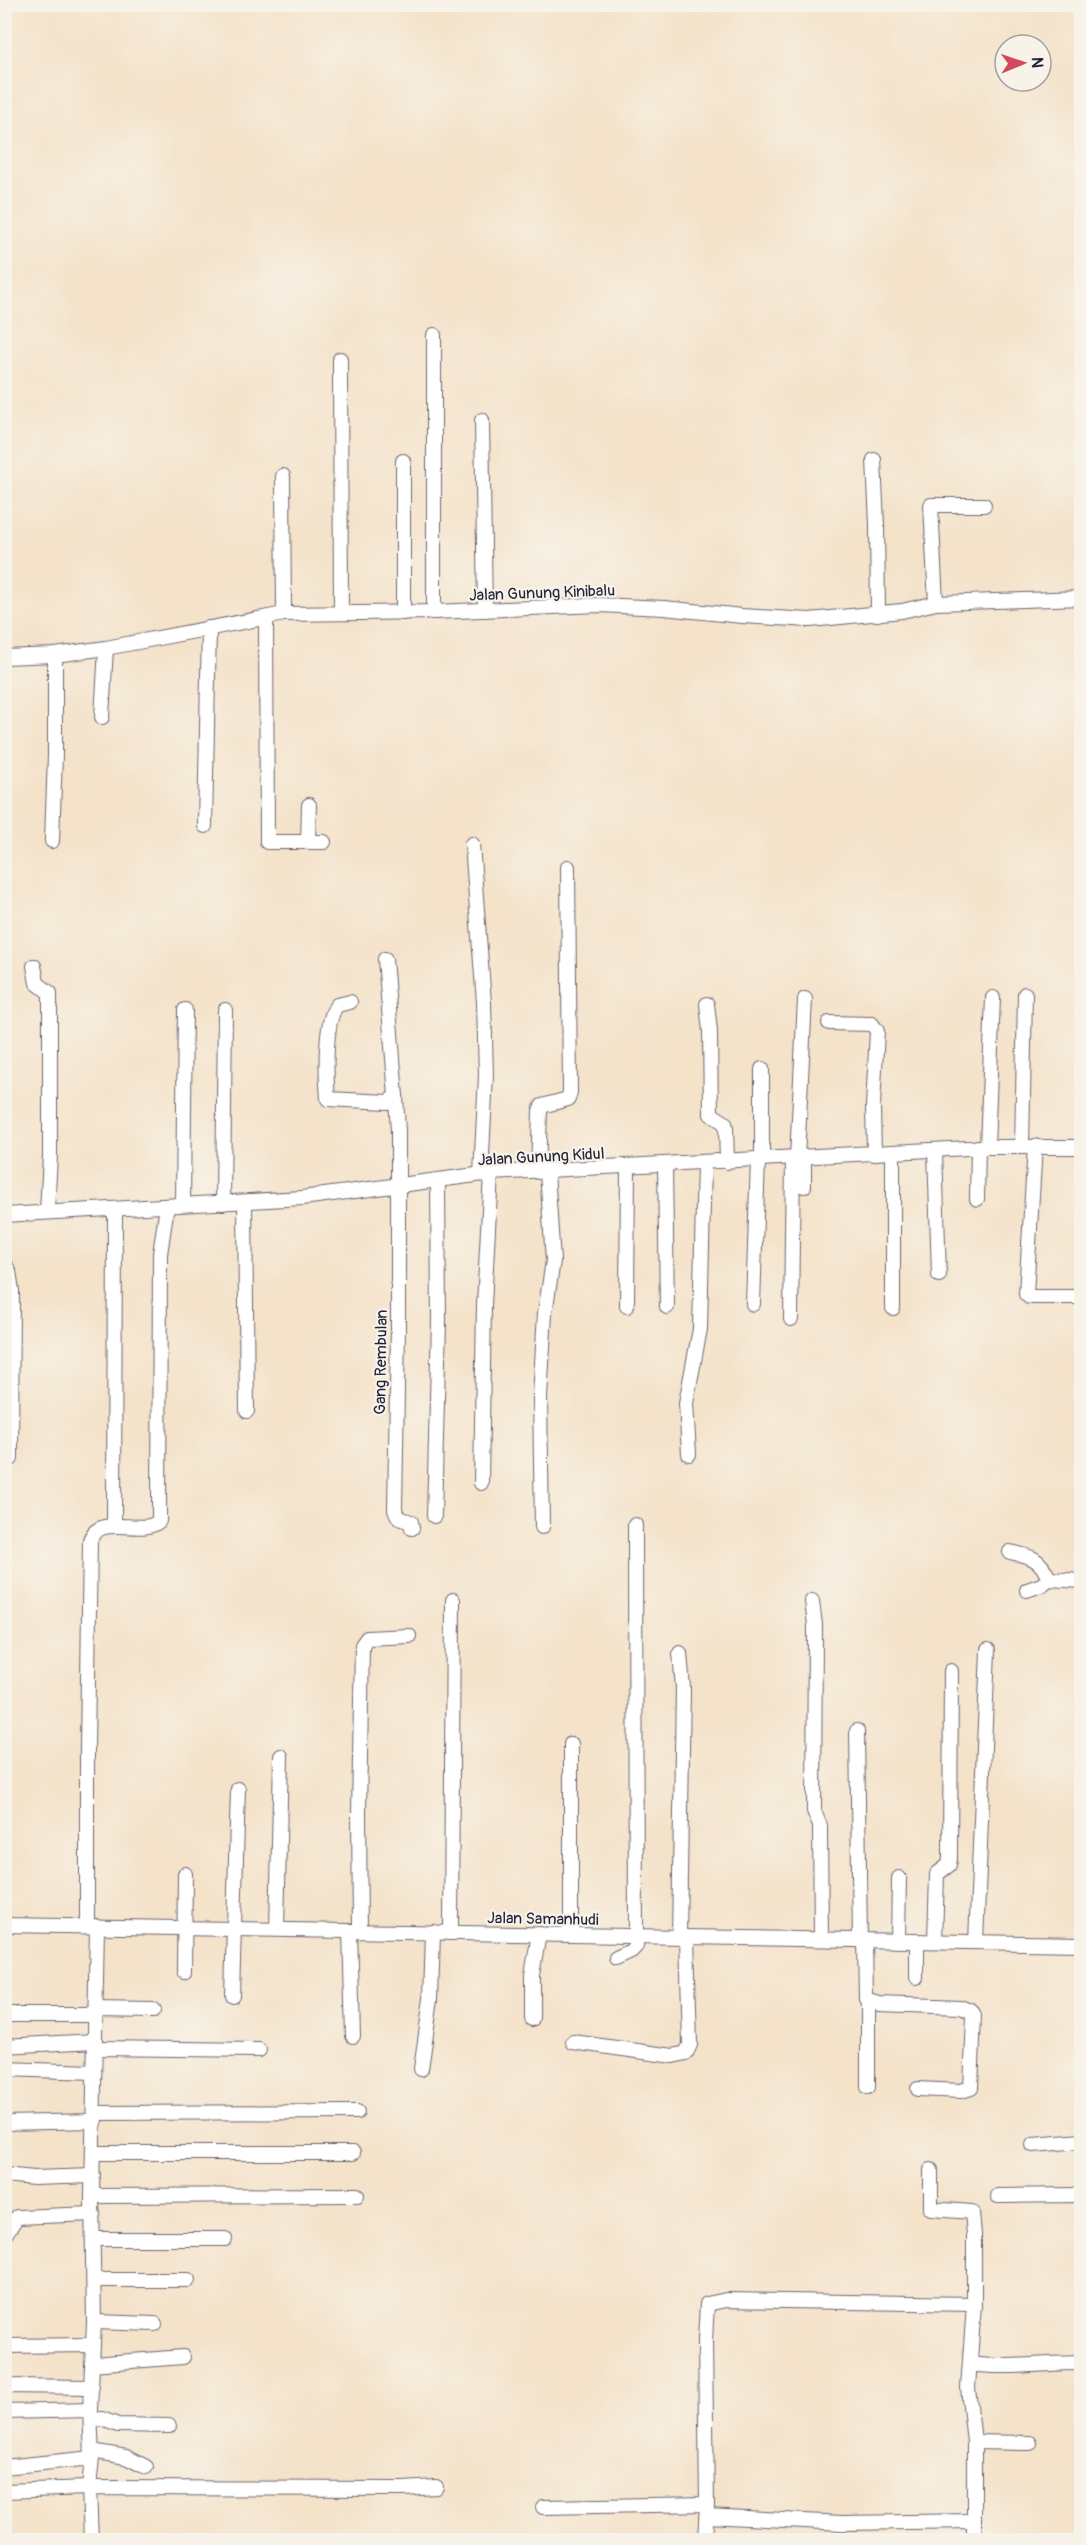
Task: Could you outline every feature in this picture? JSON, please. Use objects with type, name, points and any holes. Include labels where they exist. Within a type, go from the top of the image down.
[{"type":"street","points":[[434,335],[434,612]]},
{"type":"street","points":[[340,359],[341,613]]},
{"type":"street","points":[[482,420],[485,610]]},
{"type":"street","points":[[874,460],[878,614]]},
{"type":"street","points":[[403,613],[404,461]]},
{"type":"street","points":[[283,476],[284,614]]},
{"type":"street","points":[[936,603],[931,505],[984,505]]},
{"type":"street","name":"Jalan Gunung Kinibalu","points":[[4,657],[55,655],[106,648],[284,614],[403,613],[599,605],[810,620],[878,614],[936,603],[1082,598]]},
{"type":"street","points":[[266,618],[267,842],[324,842]]},
{"type":"street","points":[[206,826],[209,628]]},
{"type":"street","points":[[102,717],[106,648]]},
{"type":"street","points":[[52,841],[55,655]]},
{"type":"street","points":[[309,805],[309,842]]},
{"type":"street","points":[[472,844],[484,1003],[486,1075],[481,1483]]},
{"type":"street","points":[[542,1527],[540,1397],[545,1313],[553,1261],[543,1172],[540,1112],[542,1106],[568,1099],[570,1092],[568,867]]},
{"type":"street","name":"Gang Rembulan","points":[[385,959],[398,1132],[395,1510],[399,1518],[411,1522],[412,1528]]},
{"type":"street","points":[[34,966],[37,982],[50,993],[50,1156],[47,1212]]},
{"type":"street","points":[[1025,994],[1028,1146],[1026,1294],[1029,1297],[1082,1297]]},
{"type":"street","points":[[977,1199],[993,998]]},
{"type":"street","points":[[791,1319],[805,999]]},
{"type":"street","points":[[350,1002],[337,1005],[332,1011],[328,1041],[328,1099],[388,1102],[396,1096]]},
{"type":"street","points":[[707,1004],[710,1031],[711,1114],[724,1123],[726,1128],[727,1162]]},
{"type":"street","points":[[183,1204],[185,1010]]},
{"type":"street","points":[[223,1203],[225,1010]]},
{"type":"street","points":[[829,1023],[872,1024],[877,1031],[873,1106],[874,1154]]},
{"type":"street","points":[[753,1304],[762,1069]]},
{"type":"street","name":"Jalan Gunung Kidul","points":[[4,1215],[245,1202],[397,1187],[486,1174],[982,1147],[1082,1147]]},
{"type":"street","points":[[935,1150],[939,1275]]},
{"type":"street","points":[[893,1152],[893,1308]]},
{"type":"street","points":[[798,1158],[804,1186]]},
{"type":"street","points":[[689,1454],[686,1403],[700,1329],[704,1162]]},
{"type":"street","points":[[665,1164],[667,1307]]},
{"type":"street","points":[[627,1306],[628,1167]]},
{"type":"street","points":[[434,1516],[439,1321],[438,1181]]},
{"type":"street","points":[[245,1202],[247,1411]]},
{"type":"street","points":[[91,2541],[89,2488],[92,2454],[94,2322],[92,2196],[96,2013],[92,1926],[90,1546],[95,1531],[101,1528],[157,1524],[160,1515],[160,1254],[166,1206]]},
{"type":"street","points":[[114,1526],[115,1210]]},
{"type":"street","points":[[4,1263],[9,1271],[12,1291],[11,1458]]},
{"type":"street","points":[[616,1958],[635,1949],[636,1936],[635,1525]]},
{"type":"street","points":[[1010,1552],[1033,1556],[1038,1560],[1049,1579]]},
{"type":"street","points":[[1026,1590],[1041,1585],[1049,1579],[1082,1581]]},
{"type":"street","points":[[451,1933],[453,1600]]},
{"type":"street","points":[[812,1601],[815,1625],[814,1811],[820,1826],[821,1939]]},
{"type":"street","points":[[352,2036],[362,1646],[367,1638],[409,1636]]},
{"type":"street","points":[[976,1942],[988,1650]]},
{"type":"street","points":[[573,2042],[664,2055],[682,2055],[686,2053],[690,2045],[683,1937],[680,1653]]},
{"type":"street","points":[[935,1941],[937,1875],[949,1865],[950,1858],[951,1671]]},
{"type":"street","points":[[857,1731],[862,1940],[865,1998],[868,2001],[868,2087]]},
{"type":"street","points":[[571,1935],[572,1744]]},
{"type":"street","points":[[277,1929],[281,1755]]},
{"type":"street","points":[[231,1995],[238,1789]]},
{"type":"street","points":[[184,1874],[184,1971]]},
{"type":"street","points":[[898,1941],[899,1878]]},
{"type":"street","name":"Jalan Samanhudi","points":[[4,1924],[1082,1944]]},
{"type":"street","points":[[421,2069],[431,1999],[433,1932]]},
{"type":"street","points":[[532,2019],[532,1975],[539,1934]]},
{"type":"street","points":[[916,1978],[918,1941]]},
{"type":"street","points":[[868,2001],[962,2007],[971,2011],[974,2023],[971,2088],[961,2091],[918,2089]]},
{"type":"street","points":[[4,2015],[153,2011]]},
{"type":"street","points":[[4,2046],[95,2045],[258,2050]]},
{"type":"street","points":[[4,2069],[94,2072]]},
{"type":"street","points":[[4,2123],[95,2117],[357,2112]]},
{"type":"street","points":[[1033,2145],[1082,2141]]},
{"type":"street","points":[[93,2153],[352,2153]]},
{"type":"street","points":[[931,2170],[931,2210],[972,2212],[974,2304],[968,2388],[974,2442],[974,2541]]},
{"type":"street","points":[[4,2175],[34,2178],[93,2176]]},
{"type":"street","points":[[998,2196],[1082,2194]]},
{"type":"street","points":[[92,2196],[357,2195]]},
{"type":"street","points":[[6,2233],[11,2217],[93,2214]]},
{"type":"street","points":[[94,2239],[225,2240]]},
{"type":"street","points":[[94,2280],[188,2280]]},
{"type":"street","points":[[705,2541],[707,2304],[711,2301],[726,2300],[974,2304]]},
{"type":"street","points":[[94,2322],[155,2324]]},
{"type":"street","points":[[4,2346],[92,2345]]},
{"type":"street","points":[[92,2364],[183,2357]]},
{"type":"street","points":[[970,2364],[997,2368],[1032,2363],[1082,2362]]},
{"type":"street","points":[[4,2386],[92,2387]]},
{"type":"street","points":[[4,2412],[91,2415],[118,2425],[169,2426]]},
{"type":"street","points":[[974,2442],[1030,2443]]},
{"type":"street","points":[[4,2466],[92,2454],[126,2457],[146,2467]]},
{"type":"street","points":[[4,2491],[89,2488],[403,2489],[436,2487]]},
{"type":"street","points":[[543,2507],[707,2510],[833,2523],[974,2522]]}]
